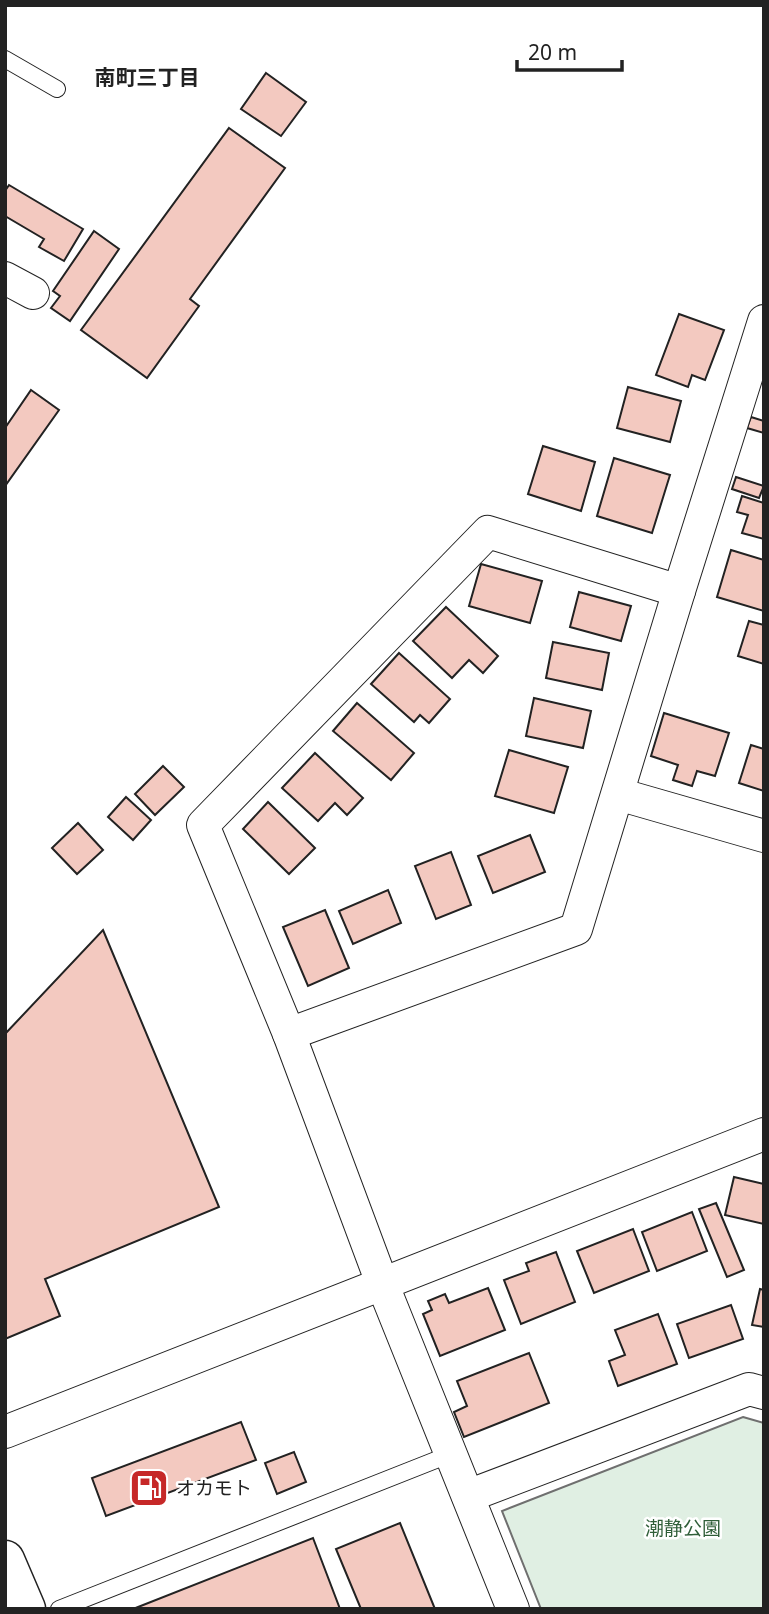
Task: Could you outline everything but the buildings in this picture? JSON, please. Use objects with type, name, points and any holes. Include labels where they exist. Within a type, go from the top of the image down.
[{"type":"highway","points":[[5,1560],[26,1609]]},
{"type":"street","points":[[5,278],[33,293]]},
{"type":"street","points":[[289,1034],[576,929],[764,321]]},
{"type":"street","points":[[513,1609],[382,1283],[289,1034],[203,825],[488,532],[679,591]]},
{"type":"street","points":[[618,794],[764,836]]},
{"type":"street","points":[[5,1432],[764,1134]]},
{"type":"street","points":[[468,1496],[749,1388],[764,1393]]},
{"type":"lane","points":[[5,59],[57,89]]},
{"type":"lane","points":[[59,1609],[451,1454]]},
{"type":"green space","name":"潮静公園","points":[[743,1417],[764,1423],[764,1609],[541,1609],[502,1511]]},
{"type":"place","name":"オカモト","points":[[149,1488]]},
{"type":"district","name":"南町三丁目","points":[[147,77]]}]
